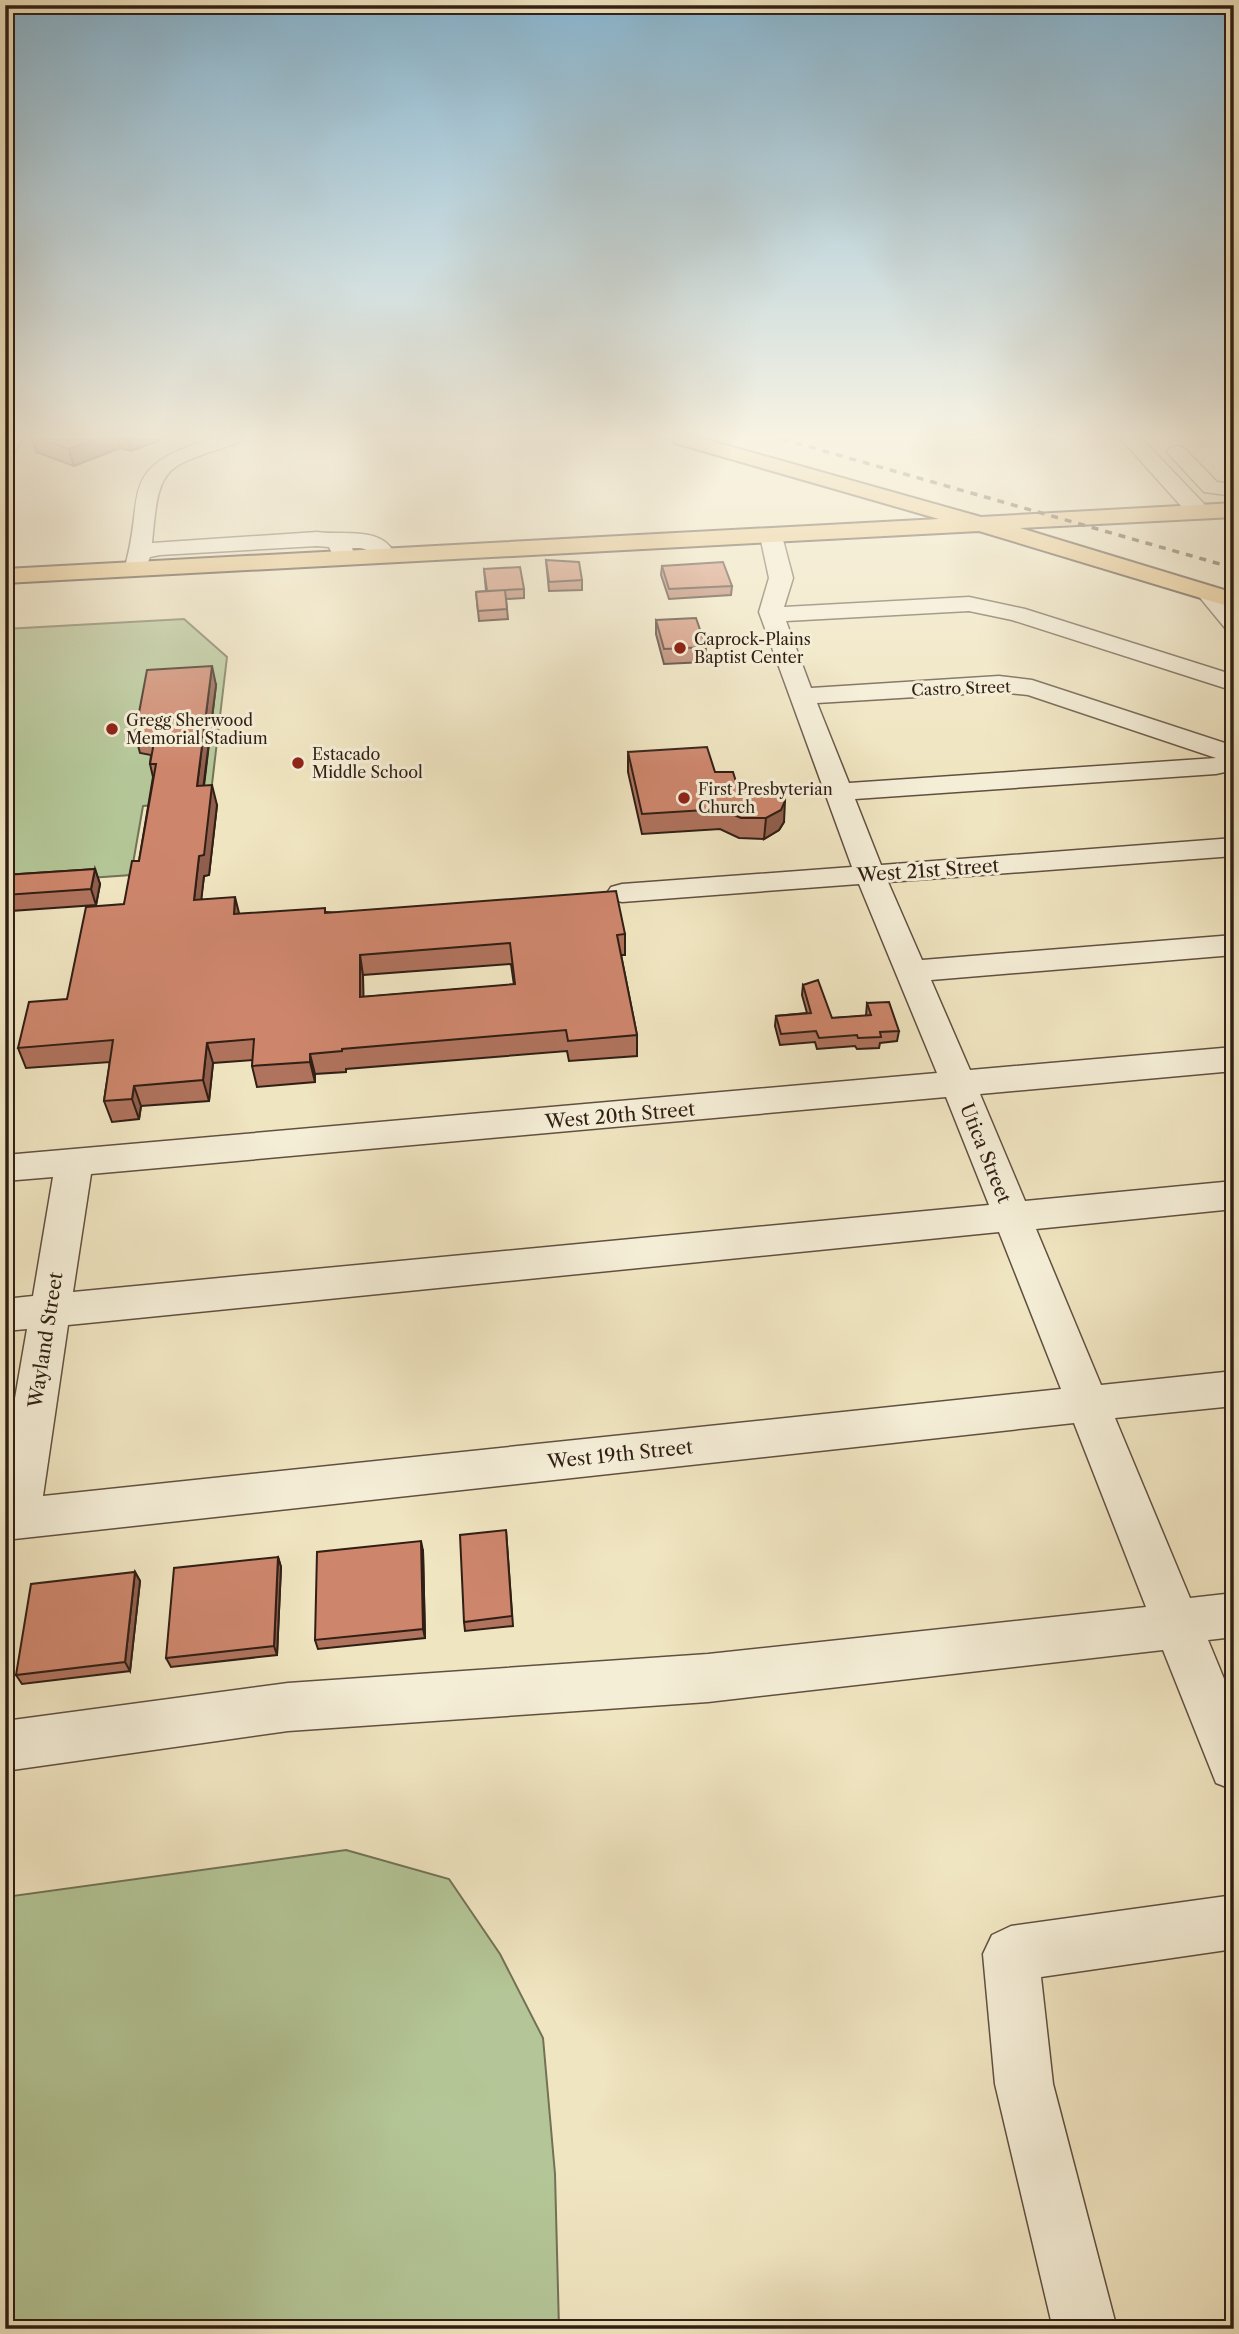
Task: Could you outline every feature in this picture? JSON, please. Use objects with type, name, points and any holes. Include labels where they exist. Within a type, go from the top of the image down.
[{"type":"main road","points":[[5,576],[137,561],[341,550],[385,556],[541,548]]},
{"type":"main road","points":[[1059,548],[1234,601]]},
{"type":"street","points":[[137,561],[139,548]]},
{"type":"street","points":[[774,548],[781,578],[771,612],[773,615],[970,604],[1017,614],[1234,683]]},
{"type":"street","points":[[1209,594],[1234,622]]},
{"type":"street","name":"Utica Street","points":[[773,615],[870,875],[959,1085],[1234,1765]]},
{"type":"street","name":"Castro Street","points":[[803,696],[999,684],[1032,688],[1234,755]]},
{"type":"street","points":[[839,792],[1216,766],[1234,762]]},
{"type":"street","name":"West 21st Street","points":[[622,893],[1234,847]]},
{"type":"street","points":[[911,971],[1234,945]]},
{"type":"street","name":"West 20th Street","points":[[5,1168],[1234,1059]]},
{"type":"street","name":"Wayland Street","points":[[11,1519],[74,1162]]},
{"type":"street","points":[[5,1315],[1234,1195]]},
{"type":"street","name":"West 19th Street","points":[[11,1519],[1234,1388]]},
{"type":"street","points":[[5,1746],[289,1707],[708,1678],[1165,1627],[1176,1622],[1234,1615]]},
{"type":"street","points":[[1085,2329],[1024,2084],[1011,1954],[1234,1922]]},
{"type":"green space","name":"Gregg Sherwood Memorial Stadium","points":[[184,619],[227,657],[210,801],[143,806],[131,875],[5,884],[5,629]]},
{"type":"green space","points":[[346,1850],[449,1879],[500,1954],[543,2038],[555,2174],[559,2329],[5,2329],[5,1897]]},
{"type":"building","points":[[546,560],[579,562],[582,580],[549,582]]},
{"type":"building","points":[[723,562],[732,586],[669,589],[662,566]]},
{"type":"building","points":[[520,567],[524,589],[487,591],[484,569]]},
{"type":"building","points":[[505,590],[507,609],[478,611],[476,592]]},
{"type":"building","points":[[696,618],[706,647],[664,649],[656,620]]},
{"type":"building","points":[[212,666],[197,786],[212,785],[204,855],[199,856],[194,900],[235,897],[234,914],[325,908],[325,913],[616,891],[625,934],[617,935],[637,1035],[568,1041],[566,1030],[342,1049],[310,1054],[310,1062],[252,1066],[254,1039],[207,1043],[203,1080],[134,1086],[132,1099],[104,1101],[113,1040],[18,1048],[29,1002],[67,999],[86,907],[124,904],[132,861],[139,861],[156,764],[150,764],[155,737],[135,734],[147,670]],"holes":[[[510,943],[515,984],[360,997],[360,955]]]},
{"type":"building","points":[[707,747],[715,772],[733,772],[737,785],[769,786],[785,793],[781,810],[766,818],[741,818],[721,809],[642,814],[628,752]]},
{"type":"building","points":[[95,869],[91,889],[5,895],[5,875]]},
{"type":"building","points":[[818,980],[832,1018],[871,1015],[867,1003],[889,1002],[899,1031],[880,1032],[881,1037],[858,1038],[857,1035],[819,1038],[816,1031],[781,1034],[776,1016],[811,1013],[803,985]]},
{"type":"building","points":[[506,1530],[512,1616],[464,1622],[460,1535]]},
{"type":"building","points":[[421,1541],[423,1629],[315,1640],[317,1552]]},
{"type":"building","points":[[278,1557],[274,1646],[166,1658],[174,1568]]},
{"type":"building","points":[[135,1572],[125,1662],[16,1675],[31,1584]]},
{"type":"railway","points":[[1164,548],[1234,568]]},
{"type":"place","name":"Caprock-Plains Baptist Center","points":[[680,648]]},
{"type":"place","name":"Gregg Sherwood Memorial Stadium","points":[[112,729]]},
{"type":"place","name":"Estacado Middle School","points":[[298,763]]},
{"type":"place","name":"First Presbyterian Church","points":[[684,798]]}]
